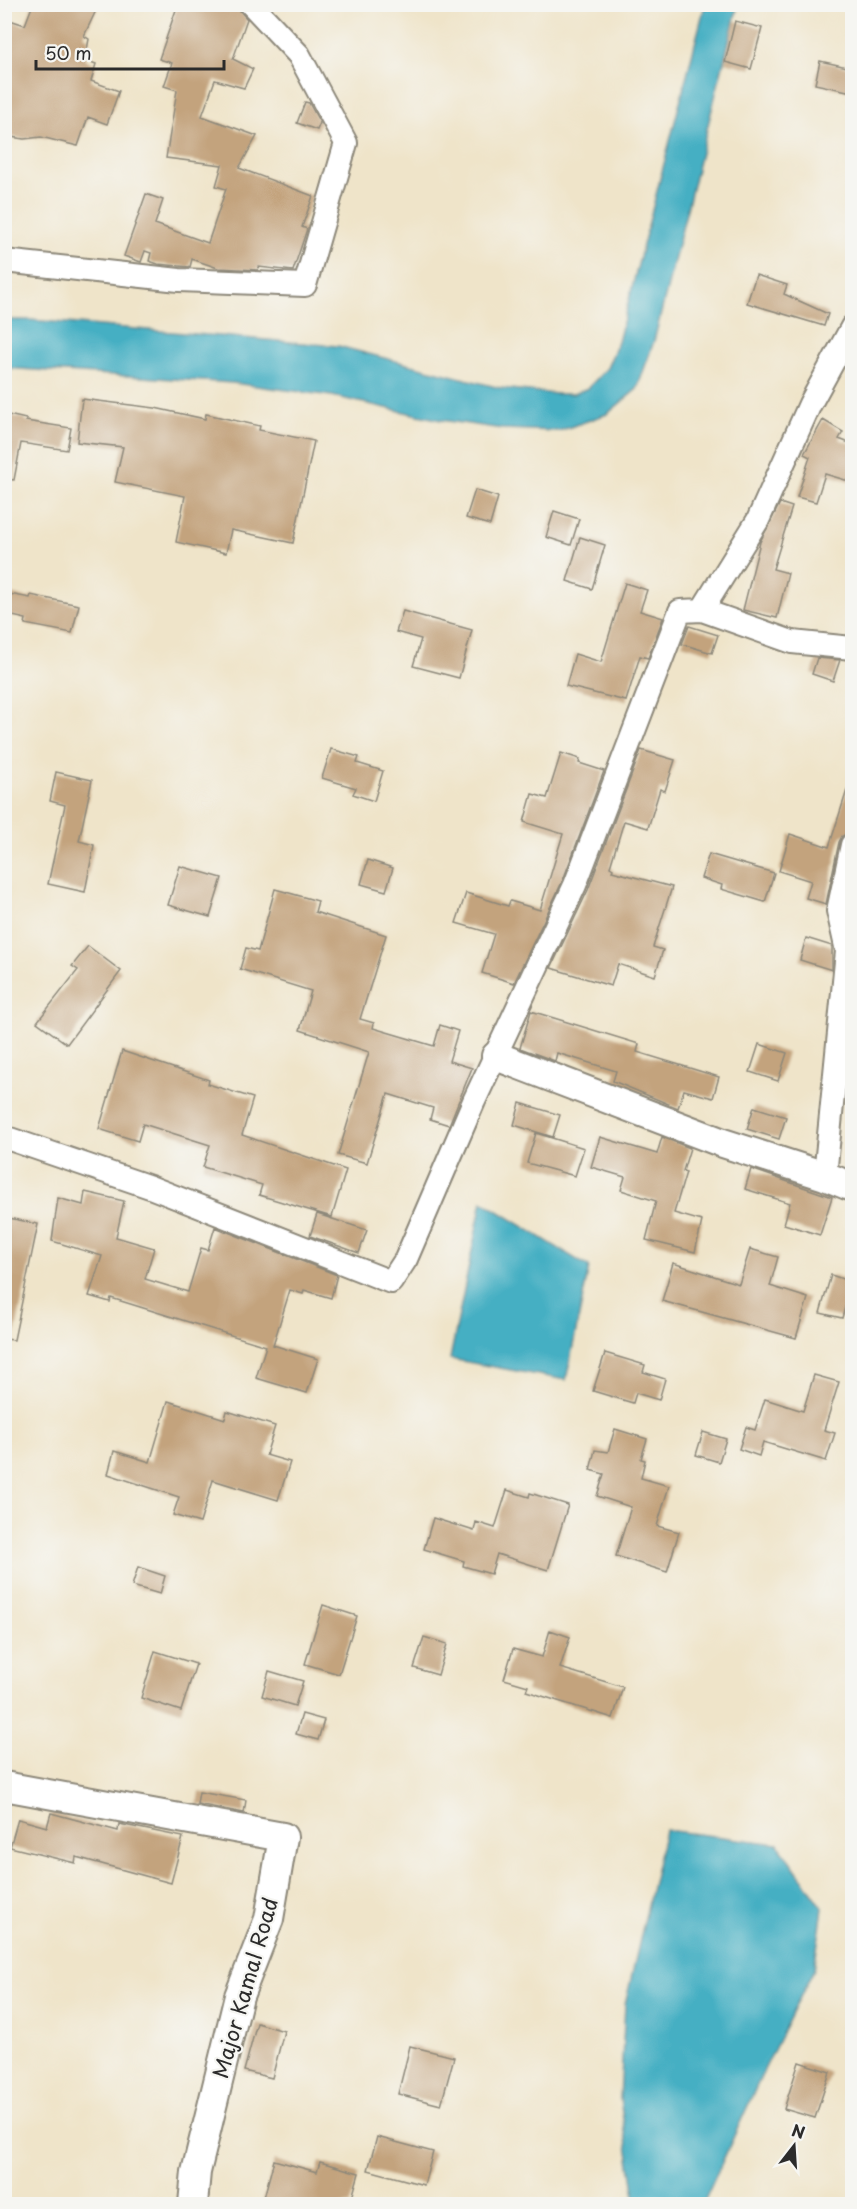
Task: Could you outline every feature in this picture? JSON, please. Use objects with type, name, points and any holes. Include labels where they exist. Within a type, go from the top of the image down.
[{"type":"street","points":[[4,261],[179,280],[305,285],[346,143],[299,55],[251,4]]},
{"type":"street","points":[[702,610],[758,520],[810,404],[852,327]]},
{"type":"street","points":[[4,1137],[150,1186],[391,1282],[406,1259],[575,885],[680,611],[702,610],[792,642],[852,648]]},
{"type":"street","points":[[825,1176],[847,951],[838,911],[852,845]]},
{"type":"street","points":[[496,1056],[723,1143],[852,1187]]},
{"type":"street","name":"Major Kamal Road","points":[[4,1786],[283,1837],[269,1919],[239,1996],[196,2172],[193,2205]]},
{"type":"water","points":[[705,5],[738,5],[654,341],[637,389],[607,414],[559,431],[503,429],[441,420],[332,396],[233,383],[5,368],[5,320],[30,320],[338,346],[500,388],[573,394],[588,388],[607,368],[618,342]]},
{"type":"water","points":[[482,1201],[589,1267],[566,1380],[450,1359]]},
{"type":"water","points":[[665,1830],[778,1844],[823,1908],[814,1969],[765,2068],[703,2204],[653,2204],[635,2197],[620,2099],[625,2005]]},
{"type":"building","points":[[33,4],[99,4],[84,36],[89,39],[85,60],[96,64],[91,81],[119,91],[107,124],[88,117],[78,146],[41,137],[24,139],[4,136],[4,18],[25,25]]},
{"type":"building","points":[[178,4],[234,4],[247,19],[233,59],[253,69],[244,88],[215,80],[202,116],[257,136],[239,168],[313,196],[302,227],[307,229],[293,271],[259,267],[258,270],[218,268],[192,259],[190,267],[158,264],[149,261],[151,253],[145,251],[141,262],[124,256],[146,194],[163,200],[155,224],[208,243],[226,189],[216,186],[222,165],[166,158],[177,90],[164,86],[172,63],[159,59]]},
{"type":"building","points":[[735,21],[762,28],[751,69],[725,62]]},
{"type":"building","points":[[820,61],[852,68],[852,92],[815,84]]},
{"type":"building","points":[[305,102],[309,103],[320,123],[317,130],[297,123]]},
{"type":"building","points":[[756,275],[787,285],[784,294],[828,314],[824,326],[747,303]]},
{"type":"building","points":[[82,399],[155,408],[205,419],[206,414],[260,426],[259,430],[314,441],[293,543],[231,530],[226,553],[176,542],[185,496],[115,482],[123,447],[77,442]]},
{"type":"building","points":[[4,414],[26,419],[26,421],[71,428],[67,450],[21,443],[14,480],[4,479]]},
{"type":"building","points":[[823,420],[843,432],[839,439],[852,444],[852,482],[825,474],[816,502],[797,497],[810,457],[804,454]]},
{"type":"building","points":[[475,490],[498,497],[490,525],[466,518]]},
{"type":"building","points":[[780,503],[792,507],[773,569],[788,573],[777,618],[743,610],[760,542]]},
{"type":"building","points":[[554,511],[579,519],[571,545],[546,537]]},
{"type":"building","points":[[580,537],[605,545],[592,589],[567,581]]},
{"type":"building","points":[[625,583],[647,590],[640,611],[663,618],[648,658],[640,656],[626,701],[566,686],[575,654],[601,662]]},
{"type":"building","points":[[4,593],[30,598],[31,595],[79,605],[72,633],[25,624],[26,619],[4,614]]},
{"type":"building","points":[[403,611],[472,630],[459,678],[413,666],[421,639],[396,632]]},
{"type":"building","points":[[689,626],[718,635],[712,653],[682,644]]},
{"type":"building","points":[[817,658],[840,660],[833,681],[812,674]]},
{"type":"building","points":[[331,749],[359,757],[357,763],[383,771],[374,801],[353,794],[356,788],[322,778]]},
{"type":"building","points":[[641,750],[675,760],[665,791],[660,789],[648,828],[624,821],[610,867],[612,871],[672,887],[653,947],[663,950],[655,976],[618,964],[611,986],[551,968],[588,890]]},
{"type":"building","points":[[561,753],[580,759],[579,763],[604,771],[563,880],[514,983],[482,973],[494,934],[456,923],[466,893],[508,906],[510,901],[540,910],[563,834],[524,822],[532,794],[547,798]]},
{"type":"building","points":[[56,772],[92,780],[79,841],[94,845],[85,892],[48,884],[65,805],[50,801]]},
{"type":"building","points":[[848,787],[852,788],[852,832],[842,836],[839,842],[826,904],[806,898],[811,881],[779,871],[790,834],[829,847]]},
{"type":"building","points":[[709,854],[774,873],[765,902],[721,889],[722,885],[701,878]]},
{"type":"building","points":[[368,860],[393,868],[386,891],[361,884]]},
{"type":"building","points":[[180,866],[222,878],[210,917],[168,905]]},
{"type":"building","points":[[275,889],[318,901],[315,912],[386,935],[360,1019],[374,1023],[373,1028],[434,1046],[440,1025],[458,1031],[449,1061],[472,1068],[449,1125],[430,1119],[433,1108],[388,1094],[367,1163],[338,1155],[369,1052],[300,1030],[311,991],[240,969],[246,948],[258,951]]},
{"type":"building","points":[[806,938],[832,946],[832,970],[800,960]]},
{"type":"building","points":[[88,946],[121,971],[67,1044],[37,1022],[78,970],[72,966]]},
{"type":"building","points":[[531,1011],[639,1044],[637,1052],[719,1077],[713,1098],[684,1090],[678,1108],[613,1081],[616,1071],[557,1053],[555,1061],[520,1048]]},
{"type":"building","points":[[759,1044],[787,1053],[778,1081],[750,1072]]},
{"type":"building","points":[[122,1051],[209,1080],[208,1084],[253,1098],[242,1135],[346,1170],[332,1217],[259,1195],[262,1185],[203,1167],[210,1145],[143,1124],[138,1141],[99,1129]]},
{"type":"building","points":[[520,1103],[560,1115],[553,1137],[514,1125]]},
{"type":"building","points":[[754,1107],[786,1117],[779,1139],[747,1129]]},
{"type":"building","points":[[536,1133],[584,1148],[575,1176],[527,1163]]},
{"type":"building","points":[[600,1137],[657,1154],[662,1137],[690,1148],[683,1171],[686,1172],[674,1213],[702,1221],[695,1252],[646,1240],[656,1201],[621,1190],[625,1177],[591,1167]]},
{"type":"building","points":[[751,1169],[832,1197],[820,1235],[784,1224],[790,1203],[745,1189]]},
{"type":"building","points":[[85,1192],[124,1201],[116,1237],[154,1248],[145,1279],[188,1292],[201,1248],[208,1250],[215,1227],[337,1275],[331,1298],[304,1290],[303,1294],[290,1290],[273,1345],[318,1359],[307,1393],[256,1378],[266,1346],[111,1298],[110,1302],[89,1296],[102,1256],[52,1241],[58,1198],[83,1205]]},
{"type":"building","points":[[317,1214],[367,1230],[359,1253],[310,1236]]},
{"type":"building","points":[[4,1217],[38,1224],[14,1340],[4,1339]]},
{"type":"building","points":[[750,1249],[778,1257],[770,1286],[808,1298],[796,1338],[662,1301],[673,1263],[739,1284]]},
{"type":"building","points":[[831,1275],[852,1282],[842,1318],[820,1313]]},
{"type":"building","points":[[605,1353],[645,1365],[643,1372],[665,1379],[659,1400],[636,1393],[633,1403],[593,1391]]},
{"type":"building","points":[[814,1375],[839,1382],[824,1430],[835,1433],[826,1461],[763,1442],[759,1456],[739,1449],[746,1427],[755,1430],[765,1399],[803,1411]]},
{"type":"building","points":[[168,1401],[225,1419],[227,1411],[275,1426],[266,1455],[290,1462],[278,1500],[213,1480],[200,1523],[173,1515],[179,1497],[108,1474],[114,1451],[150,1462]]},
{"type":"building","points":[[615,1429],[647,1439],[641,1459],[645,1460],[641,1478],[669,1486],[657,1526],[679,1532],[667,1572],[616,1556],[631,1507],[597,1496],[604,1474],[590,1470],[595,1450],[608,1452]]},
{"type":"building","points":[[703,1432],[726,1439],[719,1462],[696,1455]]},
{"type":"building","points":[[507,1490],[529,1497],[530,1493],[568,1505],[548,1570],[497,1554],[491,1574],[463,1566],[464,1561],[424,1549],[433,1518],[474,1531],[476,1522],[495,1528]]},
{"type":"building","points":[[138,1567],[165,1576],[160,1594],[132,1586]]},
{"type":"building","points":[[323,1605],[357,1616],[339,1674],[305,1664]]},
{"type":"building","points":[[550,1630],[570,1637],[560,1668],[623,1687],[613,1718],[526,1691],[528,1686],[504,1679],[513,1649],[542,1657]]},
{"type":"building","points":[[424,1637],[447,1644],[438,1675],[414,1668]]},
{"type":"building","points":[[155,1651],[196,1664],[181,1711],[141,1698]]},
{"type":"building","points":[[269,1671],[303,1681],[295,1706],[262,1696]]},
{"type":"building","points":[[302,1714],[324,1720],[318,1740],[296,1734]]},
{"type":"building","points":[[199,1792],[246,1800],[244,1813],[197,1804]]},
{"type":"building","points":[[51,1813],[118,1831],[119,1824],[183,1837],[171,1883],[76,1857],[75,1863],[10,1847],[18,1819],[47,1827]]},
{"type":"building","points":[[257,2023],[284,2031],[272,2078],[244,2071]]},
{"type":"building","points":[[410,2046],[454,2057],[441,2105],[398,2094]]},
{"type":"building","points":[[799,2062],[830,2072],[815,2118],[784,2109]]},
{"type":"building","points":[[377,2137],[433,2152],[424,2185],[368,2170]]},
{"type":"building","points":[[274,2160],[317,2172],[320,2162],[359,2173],[350,2205],[262,2205]]}]
